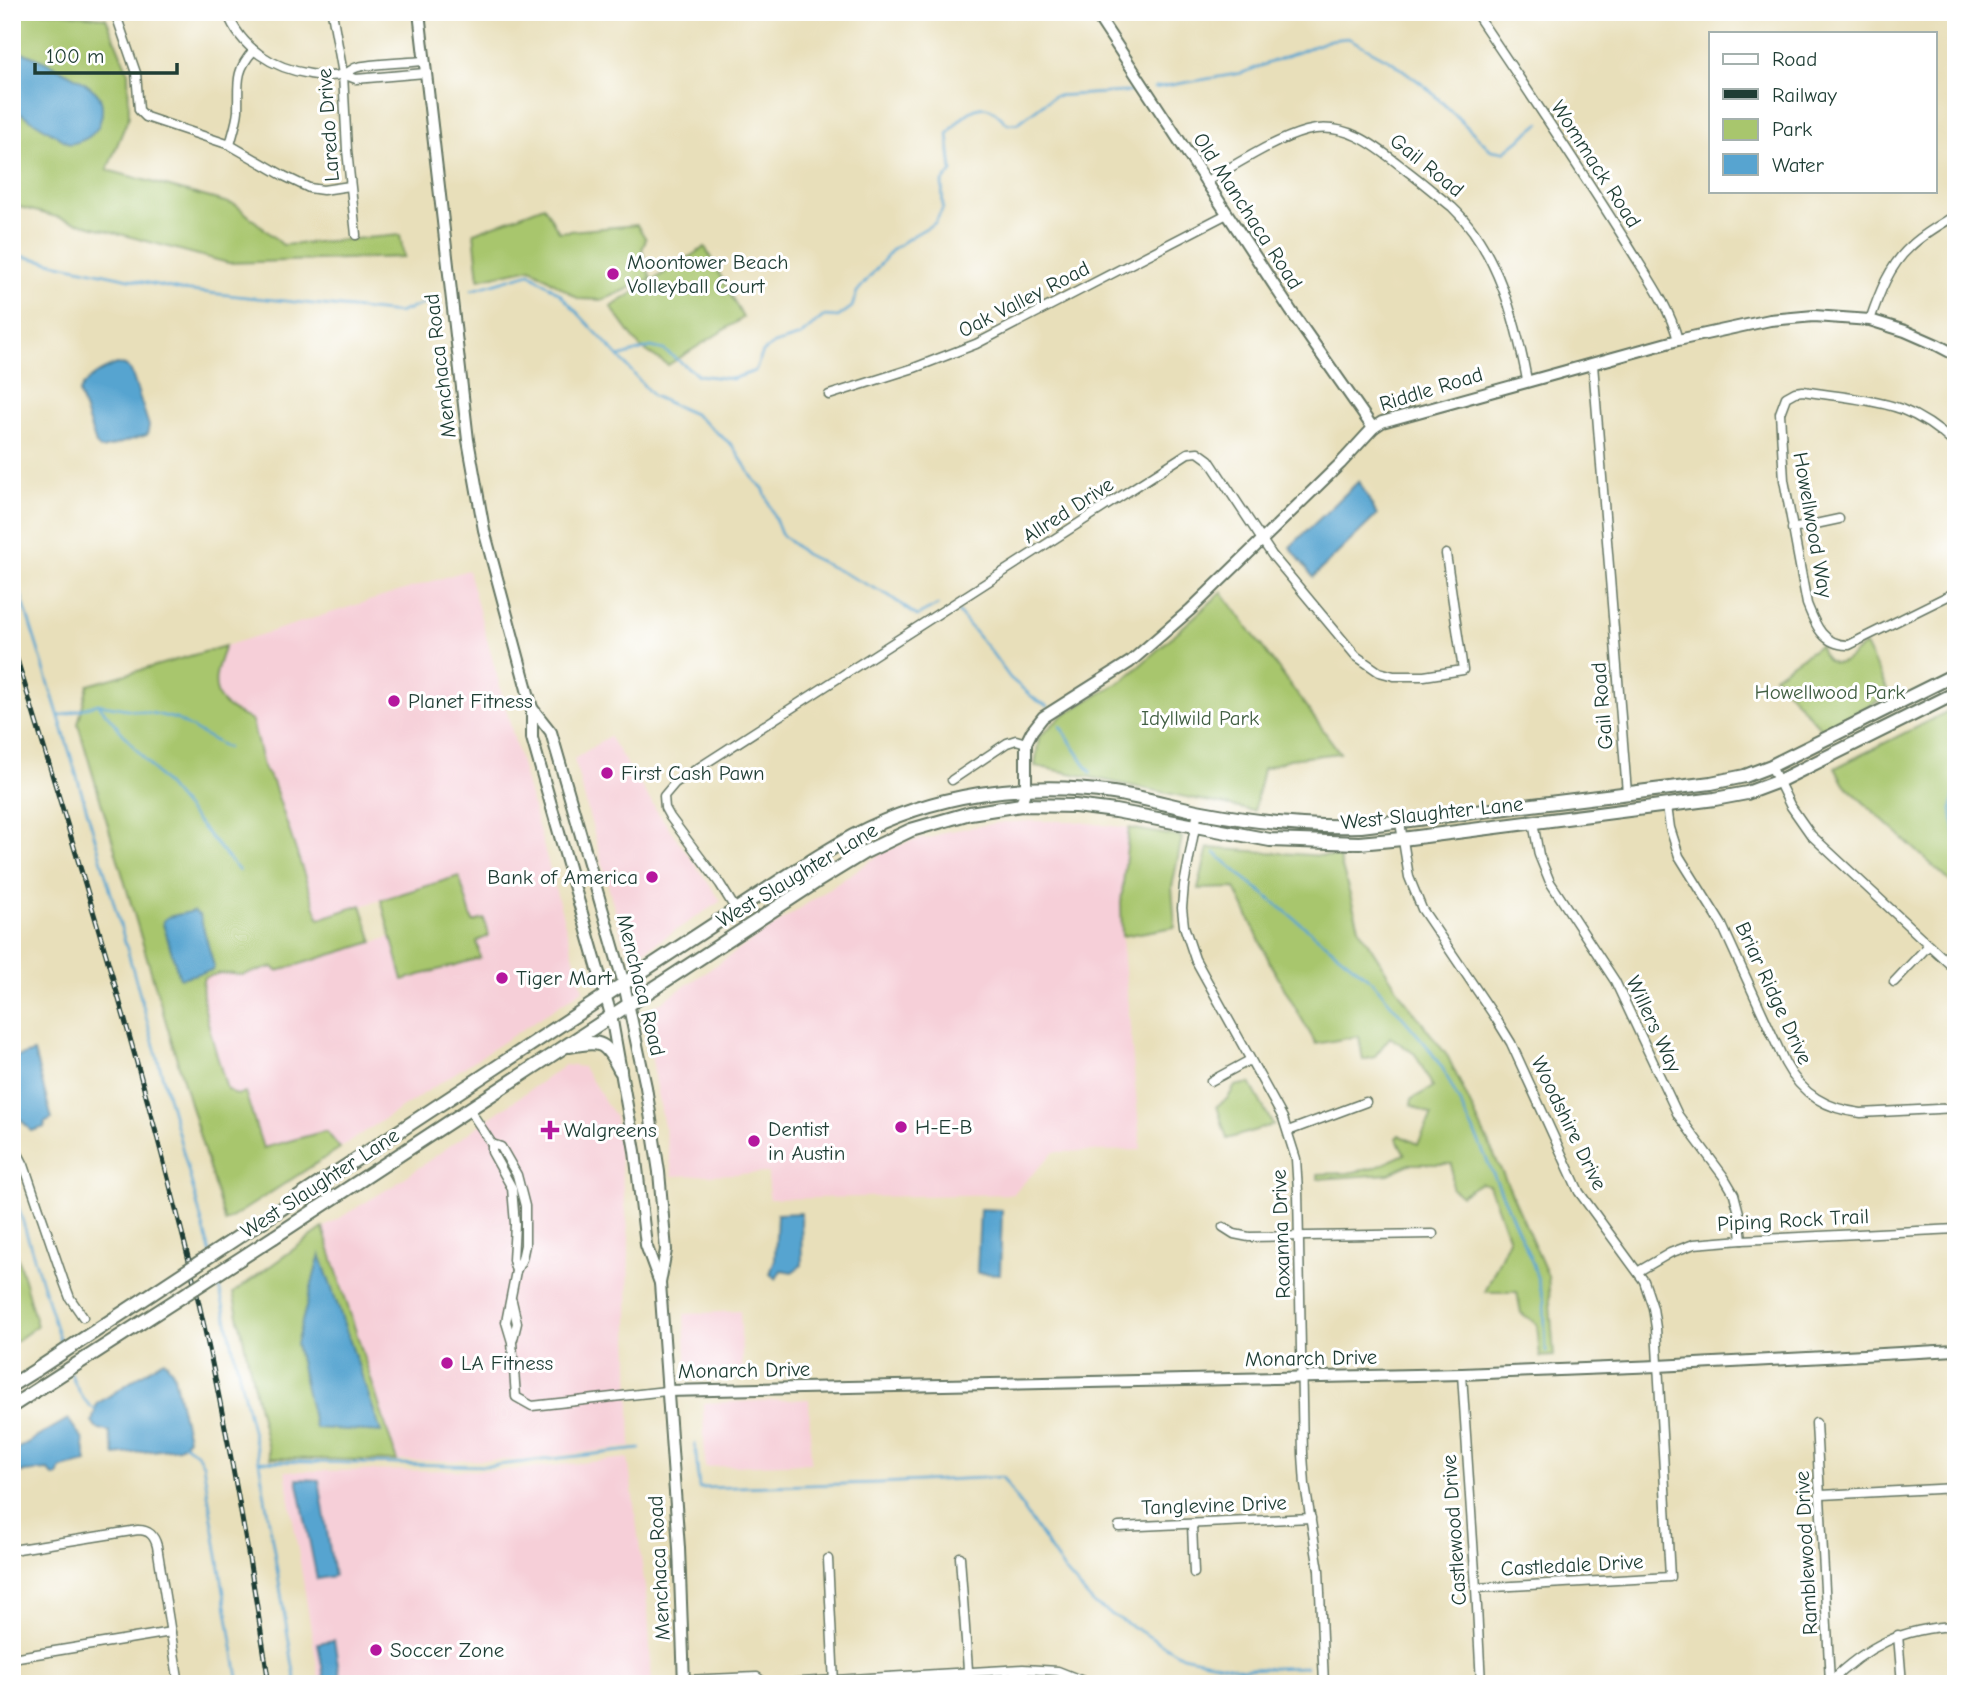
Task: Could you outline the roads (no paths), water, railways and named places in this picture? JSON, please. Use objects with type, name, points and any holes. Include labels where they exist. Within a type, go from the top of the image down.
[{"type":"main road","name":"West Slaughter Lane","points":[[12,1385],[829,850],[854,835],[910,811],[961,797],[1026,788],[1072,788],[1115,793],[1272,824],[1325,827],[1400,822],[1712,783],[1745,776],[1771,766],[1956,674]]},
{"type":"main road","name":"West Slaughter Lane","points":[[12,1406],[816,882],[865,852],[911,830],[970,813],[1021,805],[1075,806],[1270,840],[1359,843],[1667,806],[1747,793],[1779,782],[1956,693]]},
{"type":"main road","points":[[816,882],[819,864],[829,850]]},
{"type":"main road","points":[[563,1047],[586,1042],[597,1043],[610,1050],[620,1070]]},
{"type":"street","points":[[115,12],[136,73],[139,110],[142,114],[230,145],[309,188],[323,190],[350,186]]},
{"type":"street","points":[[227,12],[240,37],[253,51],[289,69],[320,76],[343,74],[356,79],[424,67]]},
{"type":"street","name":"Laredo Drive","points":[[332,12],[343,74],[346,150],[356,235]]},
{"type":"street","name":"Menchaca Road","points":[[419,12],[468,440],[484,530],[532,708],[532,738],[611,1015],[635,1151],[646,1244],[660,1283]]},
{"type":"street","points":[[1098,16],[1111,12]]},
{"type":"street","name":"Wommack Road","points":[[1475,12],[1569,150],[1669,314],[1678,340]]},
{"type":"street","name":"Old Manchaca Road","points":[[1098,16],[1227,214],[1373,428]]},
{"type":"street","points":[[230,145],[237,120],[240,70],[253,51]]},
{"type":"street","name":"Gail Road","points":[[1206,182],[1282,140],[1309,130],[1336,128],[1371,143],[1452,207],[1481,241],[1504,293],[1527,380]]},
{"type":"street","name":"Oak Valley Road","points":[[829,395],[914,368],[976,344],[1227,214]]},
{"type":"street","points":[[1870,320],[1879,294],[1901,256],[1917,241],[1956,215]]},
{"type":"street","name":"Riddle Road","points":[[1026,743],[1031,731],[1043,717],[1130,662],[1190,610],[1373,428],[1392,417],[1678,340],[1770,320],[1814,316],[1870,320],[1905,331],[1956,355]]},
{"type":"street","name":"Gail Road","points":[[1593,364],[1627,793]]},
{"type":"street","name":"Howellwood Way","points":[[1956,445],[1927,422],[1889,405],[1803,391],[1786,397],[1780,413],[1784,480],[1792,529],[1807,604],[1825,638],[1839,646],[1849,645],[1956,592]]},
{"type":"street","name":"Allred Drive","points":[[736,910],[665,807],[664,796],[675,783],[1188,453],[1198,453],[1209,460],[1280,565],[1356,656],[1379,672],[1394,676],[1424,677],[1464,670],[1446,554]]},
{"type":"street","points":[[1792,529],[1839,519]]},
{"type":"street","name":"Menchaca Road","points":[[532,708],[551,732],[624,984],[651,1113],[666,1250],[660,1283],[679,1548],[684,1682]]},
{"type":"street","points":[[952,780],[1007,743],[1016,740],[1026,743],[1026,788],[1021,805]]},
{"type":"street","points":[[1771,766],[1796,816],[1811,835],[1956,970]]},
{"type":"street","name":"Briar Ridge Drive","points":[[1667,806],[1670,828],[1679,856],[1722,925],[1796,1082],[1824,1104],[1850,1112],[1956,1108]]},
{"type":"street","name":"Roxanna Drive","points":[[1198,811],[1184,885],[1184,926],[1195,959],[1283,1118],[1297,1167],[1304,1464],[1319,1570],[1324,1684]]},
{"type":"street","name":"Woodshire Drive","points":[[1400,822],[1409,877],[1422,909],[1507,1037],[1580,1192],[1644,1281],[1653,1308],[1670,1577]]},
{"type":"street","name":"Willers Way","points":[[1533,822],[1545,872],[1615,981],[1678,1115],[1734,1194],[1742,1240]]},
{"type":"street","points":[[1894,982],[1929,945]]},
{"type":"street","points":[[1211,1081],[1250,1060]]},
{"type":"street","points":[[1288,1131],[1366,1102]]},
{"type":"street","points":[[469,1109],[492,1144],[492,1152],[512,1188],[515,1224],[513,1260],[516,1270],[512,1298],[517,1323],[512,1342],[516,1397],[532,1406],[666,1391]]},
{"type":"street","points":[[12,1142],[24,1165],[70,1297],[83,1317]]},
{"type":"street","points":[[1223,1227],[1234,1234],[1249,1237],[1433,1234]]},
{"type":"street","name":"Piping Rock Trail","points":[[1639,1271],[1683,1247],[1706,1243],[1956,1229]]},
{"type":"street","name":"Monarch Drive","points":[[666,1391],[1462,1374],[1956,1350]]},
{"type":"street","name":"Castlewood Drive","points":[[1462,1374],[1480,1684]]},
{"type":"street","name":"Ramblewood Drive","points":[[1816,1423],[1829,1683]]},
{"type":"street","points":[[1821,1495],[1956,1488]]},
{"type":"street","name":"Tanglevine Drive","points":[[1119,1527],[1311,1518]]},
{"type":"street","points":[[1192,1525],[1194,1573]]},
{"type":"street","points":[[12,1550],[138,1530],[149,1532],[155,1538],[157,1546],[179,1684]]},
{"type":"street","points":[[960,1557],[969,1684]]},
{"type":"street","points":[[828,1559],[834,1682]]},
{"type":"street","name":"Castledale Drive","points":[[1476,1588],[1670,1577]]},
{"type":"street","points":[[1829,1683],[1869,1651],[1898,1635],[1956,1626]]},
{"type":"street","points":[[12,1658],[171,1632]]},
{"type":"street","points":[[1898,1635],[1902,1684]]},
{"type":"street","points":[[684,1682],[757,1677],[767,1684],[834,1682],[1023,1669],[1058,1671],[1091,1684]]},
{"type":"water","points":[[12,48],[59,69],[93,89],[99,96],[102,112],[98,127],[92,134],[70,144],[12,108]]},
{"type":"water","points":[[117,364],[125,365],[131,371],[149,426],[147,435],[102,449],[96,444],[79,393],[90,378]]},
{"type":"water","points":[[1359,481],[1377,515],[1313,577],[1290,547]]},
{"type":"water","points":[[194,911],[200,916],[214,966],[213,970],[181,978],[163,924],[168,917]]},
{"type":"water","points":[[34,1052],[52,1119],[44,1123],[45,1127],[31,1131],[15,1113],[12,1102],[12,1058]]},
{"type":"water","points":[[980,1209],[1002,1210],[1000,1274],[977,1273]]},
{"type":"water","points":[[801,1213],[802,1265],[792,1272],[781,1270],[776,1279],[770,1274],[775,1259],[777,1214]]},
{"type":"water","points":[[320,1254],[381,1432],[315,1428],[296,1344]]},
{"type":"water","points":[[164,1360],[173,1372],[188,1439],[179,1448],[115,1455],[109,1432],[96,1428],[92,1422],[97,1404]]},
{"type":"water","points":[[68,1419],[83,1440],[87,1462],[61,1468],[58,1476],[54,1477],[48,1470],[12,1473],[15,1450]]},
{"type":"water","points":[[297,1479],[319,1480],[334,1576],[317,1579]]},
{"type":"water","points":[[334,1640],[341,1682],[325,1684],[318,1643]]},
{"type":"waterway","points":[[1154,88],[1242,73],[1330,40],[1348,38],[1391,61],[1426,87],[1491,150],[1504,152],[1540,123]]},
{"type":"waterway","points":[[472,290],[530,273],[560,294],[619,357],[651,347],[664,350],[698,375],[732,379],[755,371],[763,352],[774,344],[800,336],[824,316],[838,317],[852,307],[857,292],[893,249],[935,223],[943,208],[942,183],[952,171],[948,134],[966,115],[978,108],[984,108],[995,112],[1008,124],[1018,123],[1054,96],[1141,91]]},
{"type":"waterway","points":[[12,254],[181,290],[398,313],[426,303]]},
{"type":"waterway","points":[[619,357],[653,396],[694,414],[732,445],[755,481],[763,488],[781,534],[805,554],[888,595],[917,616],[938,605]]},
{"type":"waterway","points":[[12,567],[116,908],[210,1252]]},
{"type":"waterway","points":[[958,612],[1010,678],[1036,700],[1048,706]]},
{"type":"waterway","points":[[98,704],[239,871]]},
{"type":"waterway","points":[[60,716],[98,704],[156,714],[176,719],[227,748]]},
{"type":"waterway","points":[[1060,726],[1091,773]]},
{"type":"waterway","points":[[1956,785],[1952,807],[1956,843]]},
{"type":"waterway","points":[[1215,853],[1372,981],[1443,1069],[1533,1264],[1544,1301],[1546,1352]]},
{"type":"waterway","points":[[12,1187],[62,1347]]},
{"type":"waterway","points":[[217,1278],[259,1461],[296,1684]]},
{"type":"waterway","points":[[71,1373],[81,1396],[99,1412]]},
{"type":"waterway","points":[[181,1442],[197,1453],[203,1464],[239,1684]]},
{"type":"waterway","points":[[695,1443],[699,1488],[1002,1477],[1064,1570],[1094,1604],[1182,1656],[1244,1669],[1305,1667]]},
{"type":"waterway","points":[[259,1461],[489,1466],[640,1449]]},
{"type":"railway","points":[[12,643],[128,1031],[190,1265],[234,1474],[269,1684]]},
{"type":"place","name":"Moontower Beach Volleyball Court","points":[[613,274]]},
{"type":"place","name":"Planet Fitness","points":[[394,701]]},
{"type":"place","name":"First Cash Pawn","points":[[607,773]]},
{"type":"place","name":"Bank of America","points":[[652,877]]},
{"type":"place","name":"Tiger Mart","points":[[502,978]]},
{"type":"place","name":"H-E-B","points":[[901,1127]]},
{"type":"place","name":"Walgreens","points":[[550,1130]]},
{"type":"place","name":"Dentist in Austin","points":[[754,1141]]},
{"type":"place","name":"LA Fitness","points":[[447,1363]]},
{"type":"place","name":"Soccer Zone","points":[[376,1650]]},
{"type":"park label","name":"Howellwood Park","points":[[1830,692]]},
{"type":"park label","name":"Idyllwild Park","points":[[1200,718]]}]
